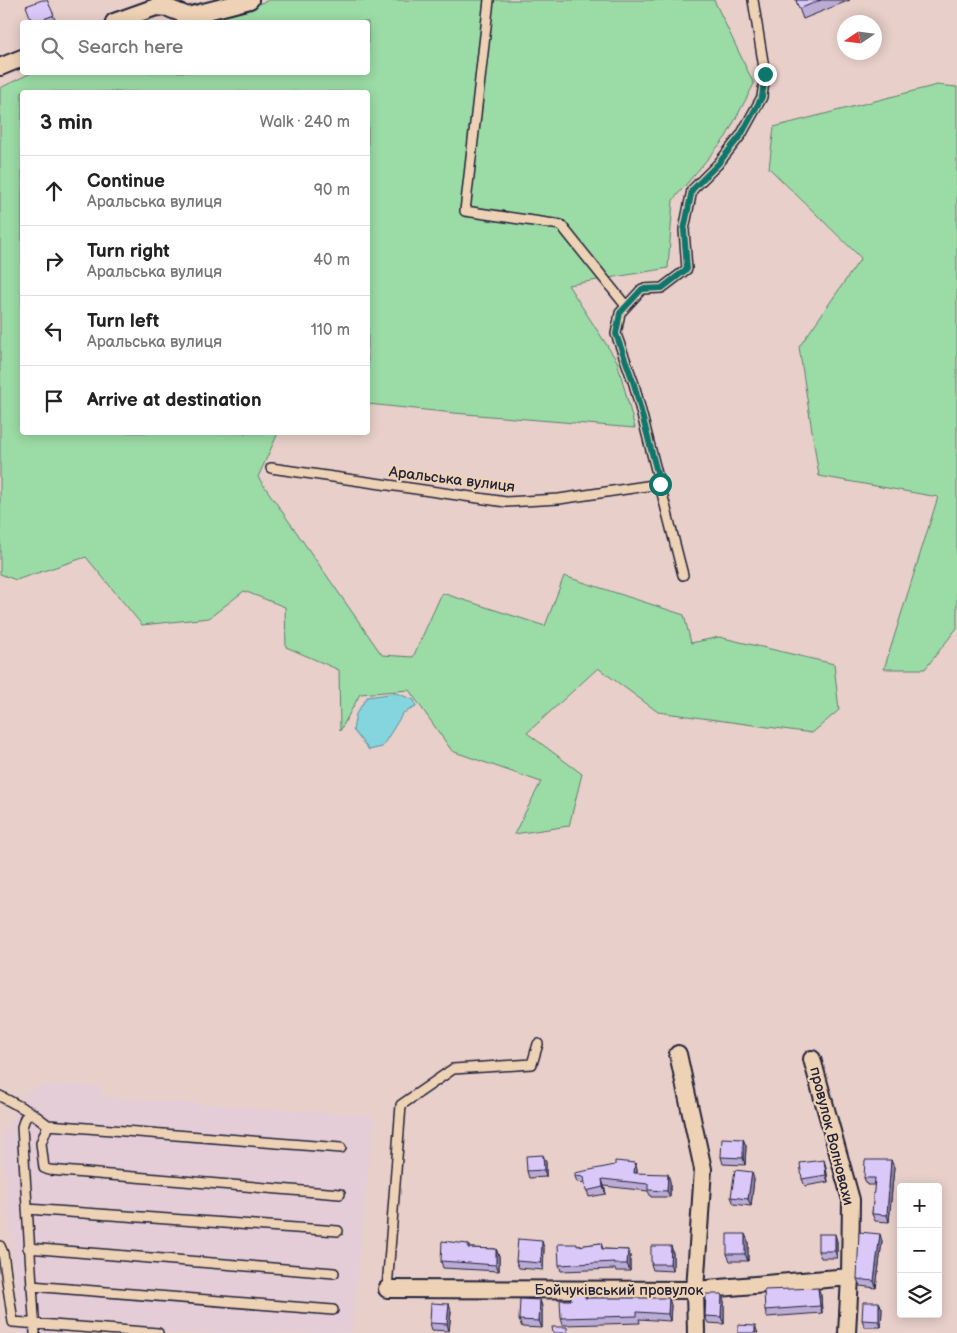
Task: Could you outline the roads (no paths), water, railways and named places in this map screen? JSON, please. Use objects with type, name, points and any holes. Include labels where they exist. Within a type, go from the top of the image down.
[{"type":"street","points":[[120,20],[167,4],[188,16],[250,0]]},
{"type":"street","points":[[0,67],[20,59]]},
{"type":"street","points":[[678,1054],[703,1169],[695,1290],[696,1333]]},
{"type":"street","name":"провулок Волновахи","points":[[812,1059],[851,1200],[847,1333]]},
{"type":"street","name":"Бойчуківський провулок","points":[[387,1289],[695,1290],[850,1277]]},
{"type":"lane","points":[[489,0],[465,211],[561,225],[626,306]]},
{"type":"lane","points":[[684,575],[634,384],[616,334],[620,313],[642,289],[662,288],[687,269],[684,230],[692,190],[718,164],[741,135],[762,97],[765,74],[753,0]]},
{"type":"lane","name":"Аральська вулиця","points":[[271,468],[506,502],[559,499],[660,484]]},
{"type":"lane","points":[[387,1289],[401,1105],[453,1069],[532,1064],[538,1044]]},
{"type":"lane","points":[[0,1096],[48,1124],[340,1148]]},
{"type":"lane","points":[[32,1113],[25,1118],[22,1126],[28,1248],[35,1333]]},
{"type":"lane","points":[[48,1124],[41,1142],[44,1168],[49,1170],[340,1194]]},
{"type":"lane","points":[[27,1209],[338,1231]]},
{"type":"lane","points":[[0,1246],[3,1253],[13,1322],[158,1333]]},
{"type":"lane","points":[[28,1248],[334,1273]]},
{"type":"lane","points":[[31,1286],[333,1310]]},
{"type":"water","points":[[396,693],[414,700],[416,707],[403,713],[382,747],[369,750],[353,730],[356,714],[367,697]]}]
